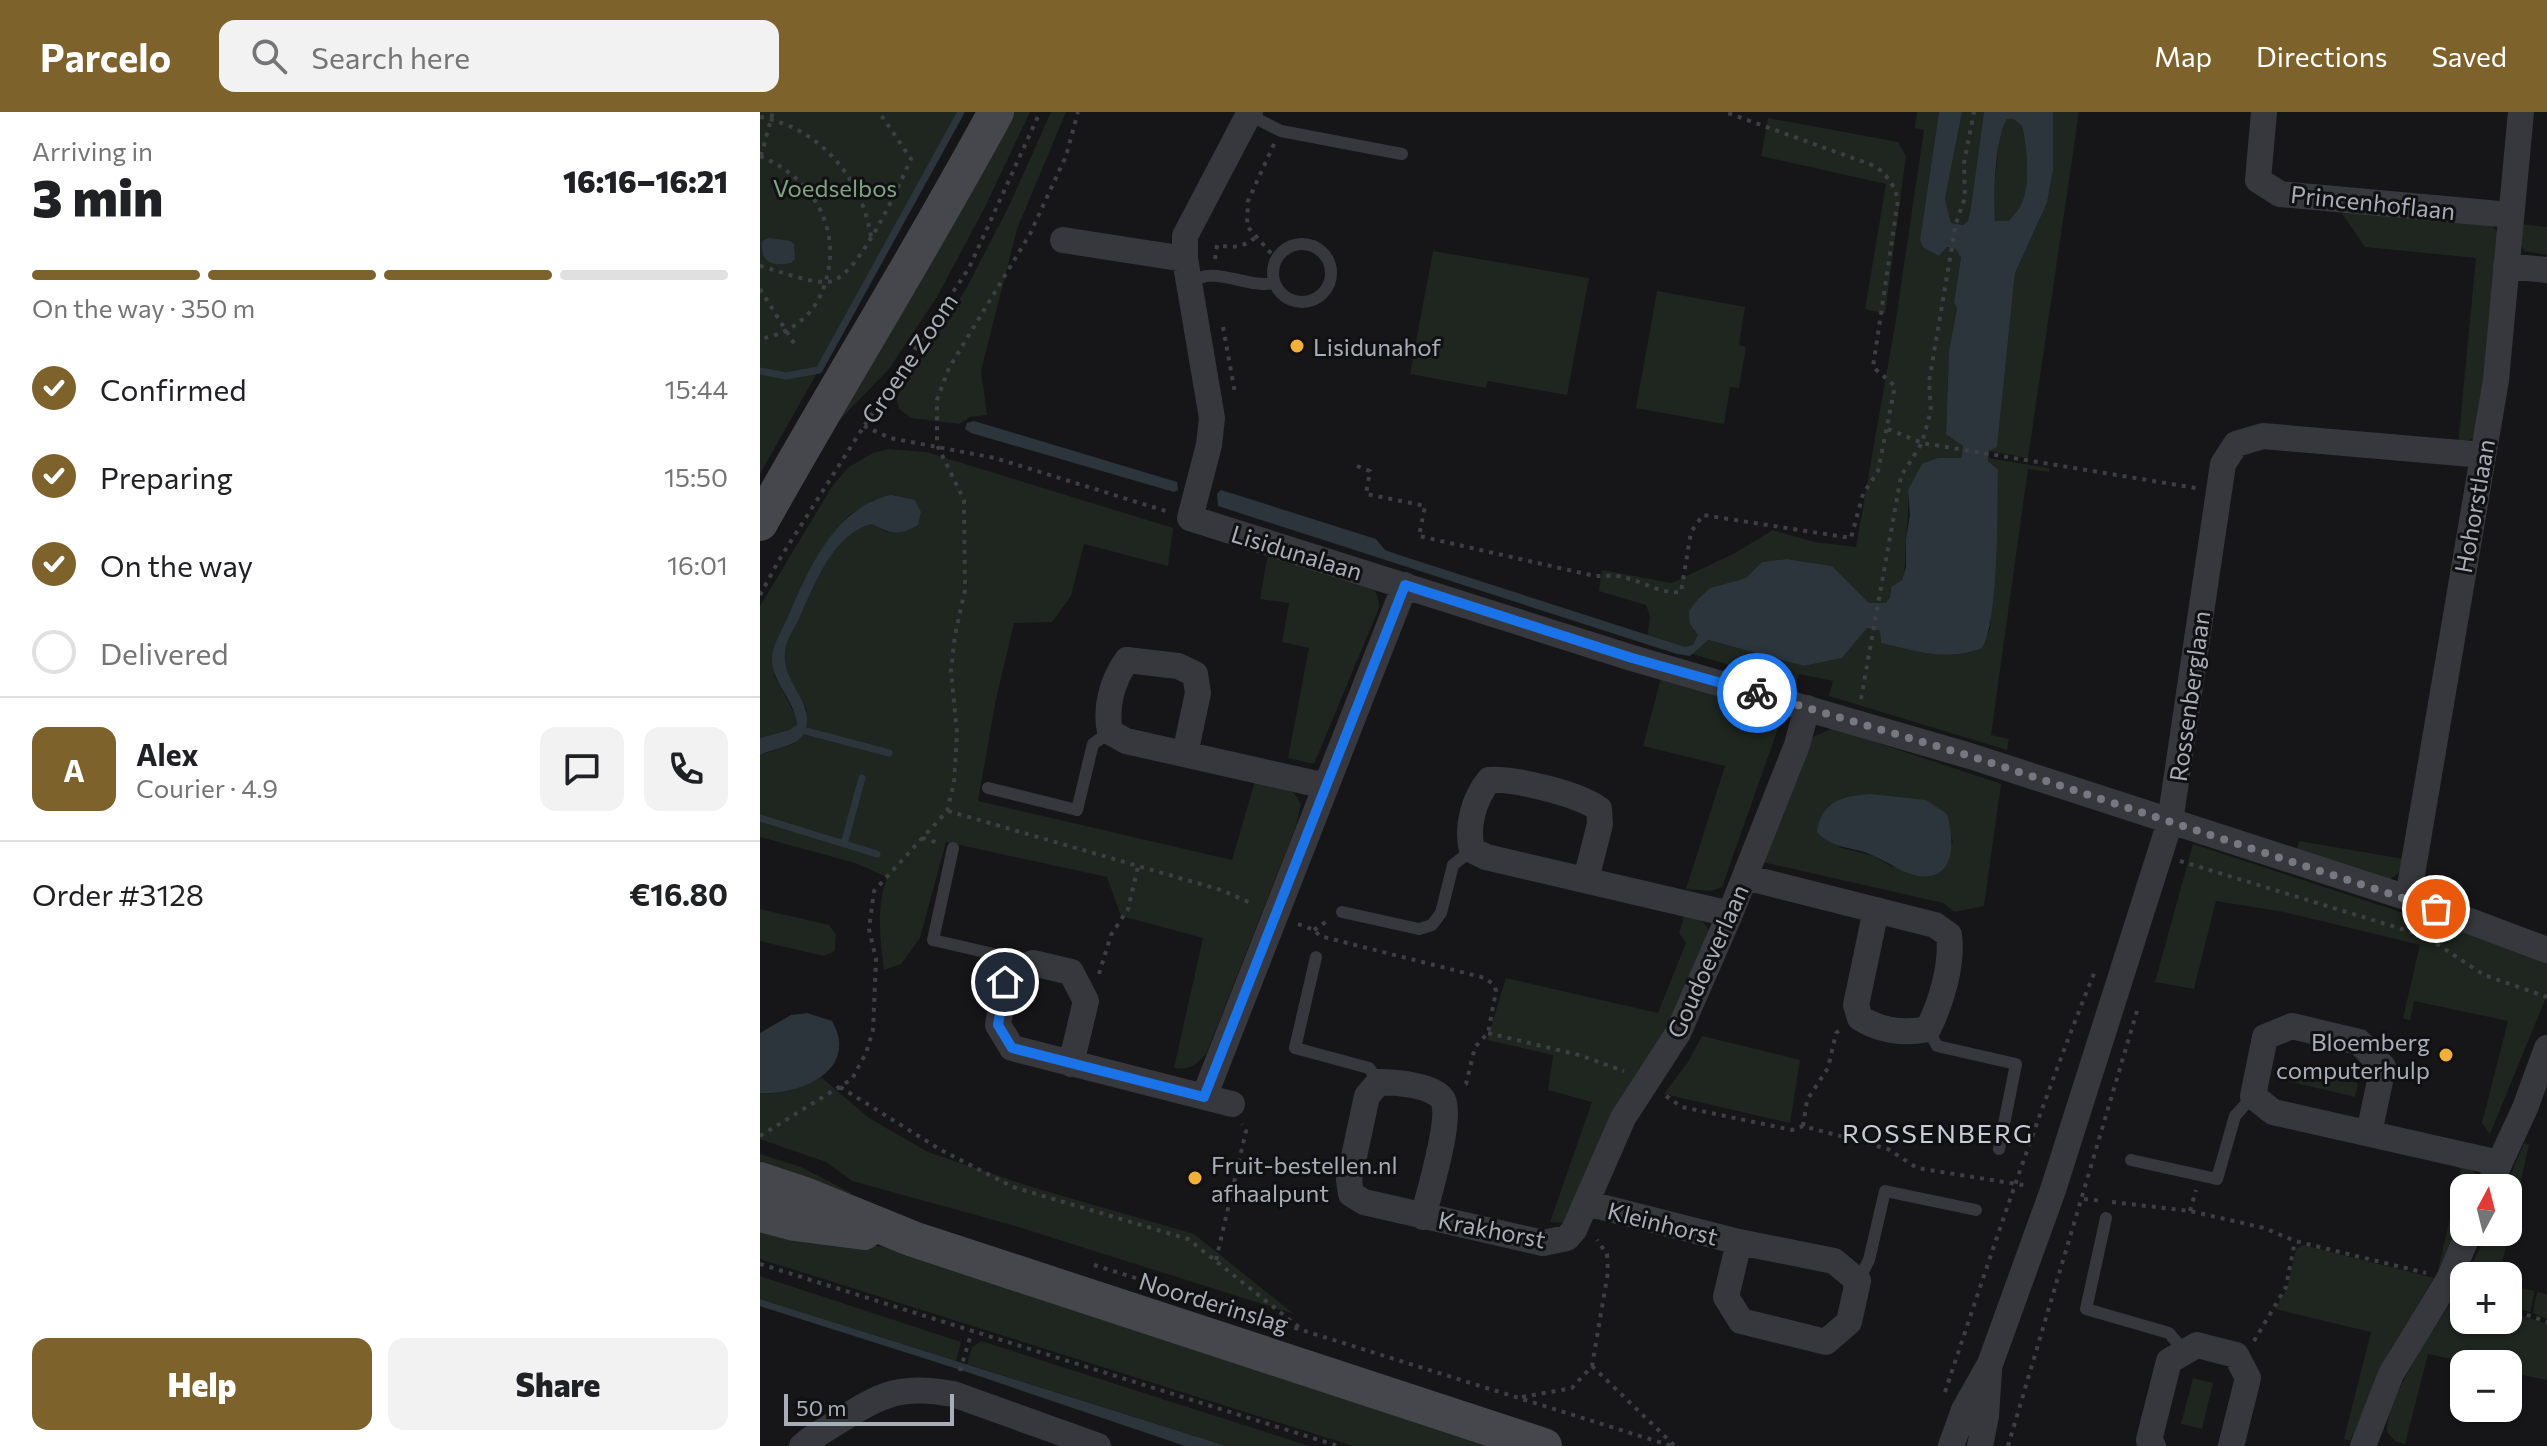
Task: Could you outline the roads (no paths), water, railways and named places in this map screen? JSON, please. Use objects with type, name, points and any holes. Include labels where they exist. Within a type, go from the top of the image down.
[{"type":"main road","name":"Groene Zoom","points":[[760,523],[944,209],[996,112]]},
{"type":"main road","name":"Noorderinslag","points":[[760,1180],[913,1239],[1544,1446]]},
{"type":"main road","name":"Noorderinslag","points":[[760,1214],[795,1223],[913,1239]]},
{"type":"street","name":"Princenhoflaan","points":[[2264,112],[2258,180],[2280,194],[2511,215]]},
{"type":"street","name":"Hohorstlaan","points":[[2408,898],[2496,380],[2521,112]]},
{"type":"street","points":[[1196,272],[1185,236],[1249,113]]},
{"type":"street","points":[[1063,240],[1196,272]]},
{"type":"street","points":[[2506,266],[2547,270]]},
{"type":"street","name":"Lisidunalaan","points":[[1196,272],[1212,418],[1206,458],[1190,518],[1632,658],[1857,721],[2408,898],[2547,950]]},
{"type":"street","name":"Rossenberglaan","points":[[1951,1446],[1964,1410],[1990,1364],[2053,1190],[2170,822],[2223,464],[2236,444],[2263,436],[2483,455]]},
{"type":"street","points":[[1204,1097],[1405,585]]},
{"type":"street","points":[[1185,754],[1198,693],[1195,674],[1178,666],[1127,660],[1117,674],[1106,714],[1110,732],[1126,741],[1326,786]]},
{"type":"street","name":"Goudoeverlaan","points":[[1586,1203],[1623,1118],[1678,1033],[1745,877],[1797,745],[1807,708]]},
{"type":"street","points":[[1586,879],[1600,824],[1599,809],[1587,800],[1503,779],[1489,780],[1479,793],[1468,834],[1472,850],[1486,857],[1730,914]]},
{"type":"street","points":[[1745,877],[1876,910],[1935,925],[1949,935],[1951,950],[1936,1013],[1928,1029],[1910,1033],[1874,1026],[1860,1018],[1856,1005],[1876,910]]},
{"type":"street","points":[[1071,1064],[1086,1001],[1071,972],[1033,963],[1016,970],[1005,982],[998,1025],[1012,1048],[1071,1064],[1232,1104]]},
{"type":"street","points":[[2369,1133],[2383,1067],[2359,1042],[2292,1026],[2265,1037],[2253,1096],[2273,1112],[2499,1163]]},
{"type":"street","points":[[2494,1174],[2536,1111],[2547,1048]]},
{"type":"street","name":"Krakhorst","points":[[1423,1217],[1446,1118],[1442,1099],[1433,1091],[1394,1082],[1379,1082],[1367,1096],[1349,1180],[1351,1194],[1364,1202],[1423,1217],[1543,1243],[1567,1238],[1586,1203]]},
{"type":"street","name":"Kleinhorst","points":[[1586,1203],[1739,1242],[1834,1261],[1858,1281],[1849,1322],[1826,1342],[1741,1321],[1726,1297],[1739,1242]]},
{"type":"street","points":[[2363,1446],[2391,1374],[2449,1279],[2463,1246]]},
{"type":"street","points":[[2153,1446],[2149,1440],[2169,1361],[2197,1345],[2237,1357],[2248,1378],[2231,1446]]},
{"type":"street","name":"Rossenberglaan","points":[[1980,1446],[1990,1364]]},
{"type":"street","points":[[802,1446],[878,1397],[904,1390],[953,1394],[1098,1446]]},
{"type":"lane","points":[[1249,113],[1281,131],[1402,154]]},
{"type":"lane","points":[[1292,245],[1312,246],[1329,261],[1331,280],[1327,289],[1316,299],[1307,302],[1289,300],[1273,283],[1272,268],[1276,259],[1292,245]]},
{"type":"lane","points":[[1196,272],[1263,285],[1273,283]]},
{"type":"lane","points":[[988,788],[1077,810],[1093,744],[1110,732]]},
{"type":"lane","points":[[953,848],[933,940],[998,955],[1016,970]]},
{"type":"lane","points":[[1342,912],[1419,929],[1432,925],[1441,913],[1453,865],[1472,850]]},
{"type":"lane","points":[[1316,957],[1295,1048],[1369,1068],[1379,1082]]},
{"type":"lane","points":[[1928,1029],[1937,1046],[2016,1064],[1999,1149]]},
{"type":"lane","points":[[2131,1160],[2217,1179],[2235,1116],[2253,1096]]},
{"type":"lane","points":[[1858,1281],[1869,1260],[1885,1191],[1976,1210]]},
{"type":"lane","points":[[2106,1218],[2086,1309],[2169,1333],[2185,1352]]},
{"type":"waterway","points":[[760,371],[786,376],[819,370],[961,112]]},
{"type":"waterway","points":[[806,731],[889,753]]},
{"type":"waterway","points":[[844,844],[862,778]]},
{"type":"waterway","points":[[760,818],[877,854]]},
{"type":"place","name":"Lisidunahof","points":[[1297,346]]},
{"type":"place","name":"Bloemberg computerhulp","points":[[2446,1055]]},
{"type":"place","name":"Fruit-bestellen.nl afhaalpunt","points":[[1195,1178]]},
{"type":"district","name":"ROSSENBERG","points":[[1938,1132]]},
{"type":"park label","name":"Voedselbos","points":[[835,187]]}]
